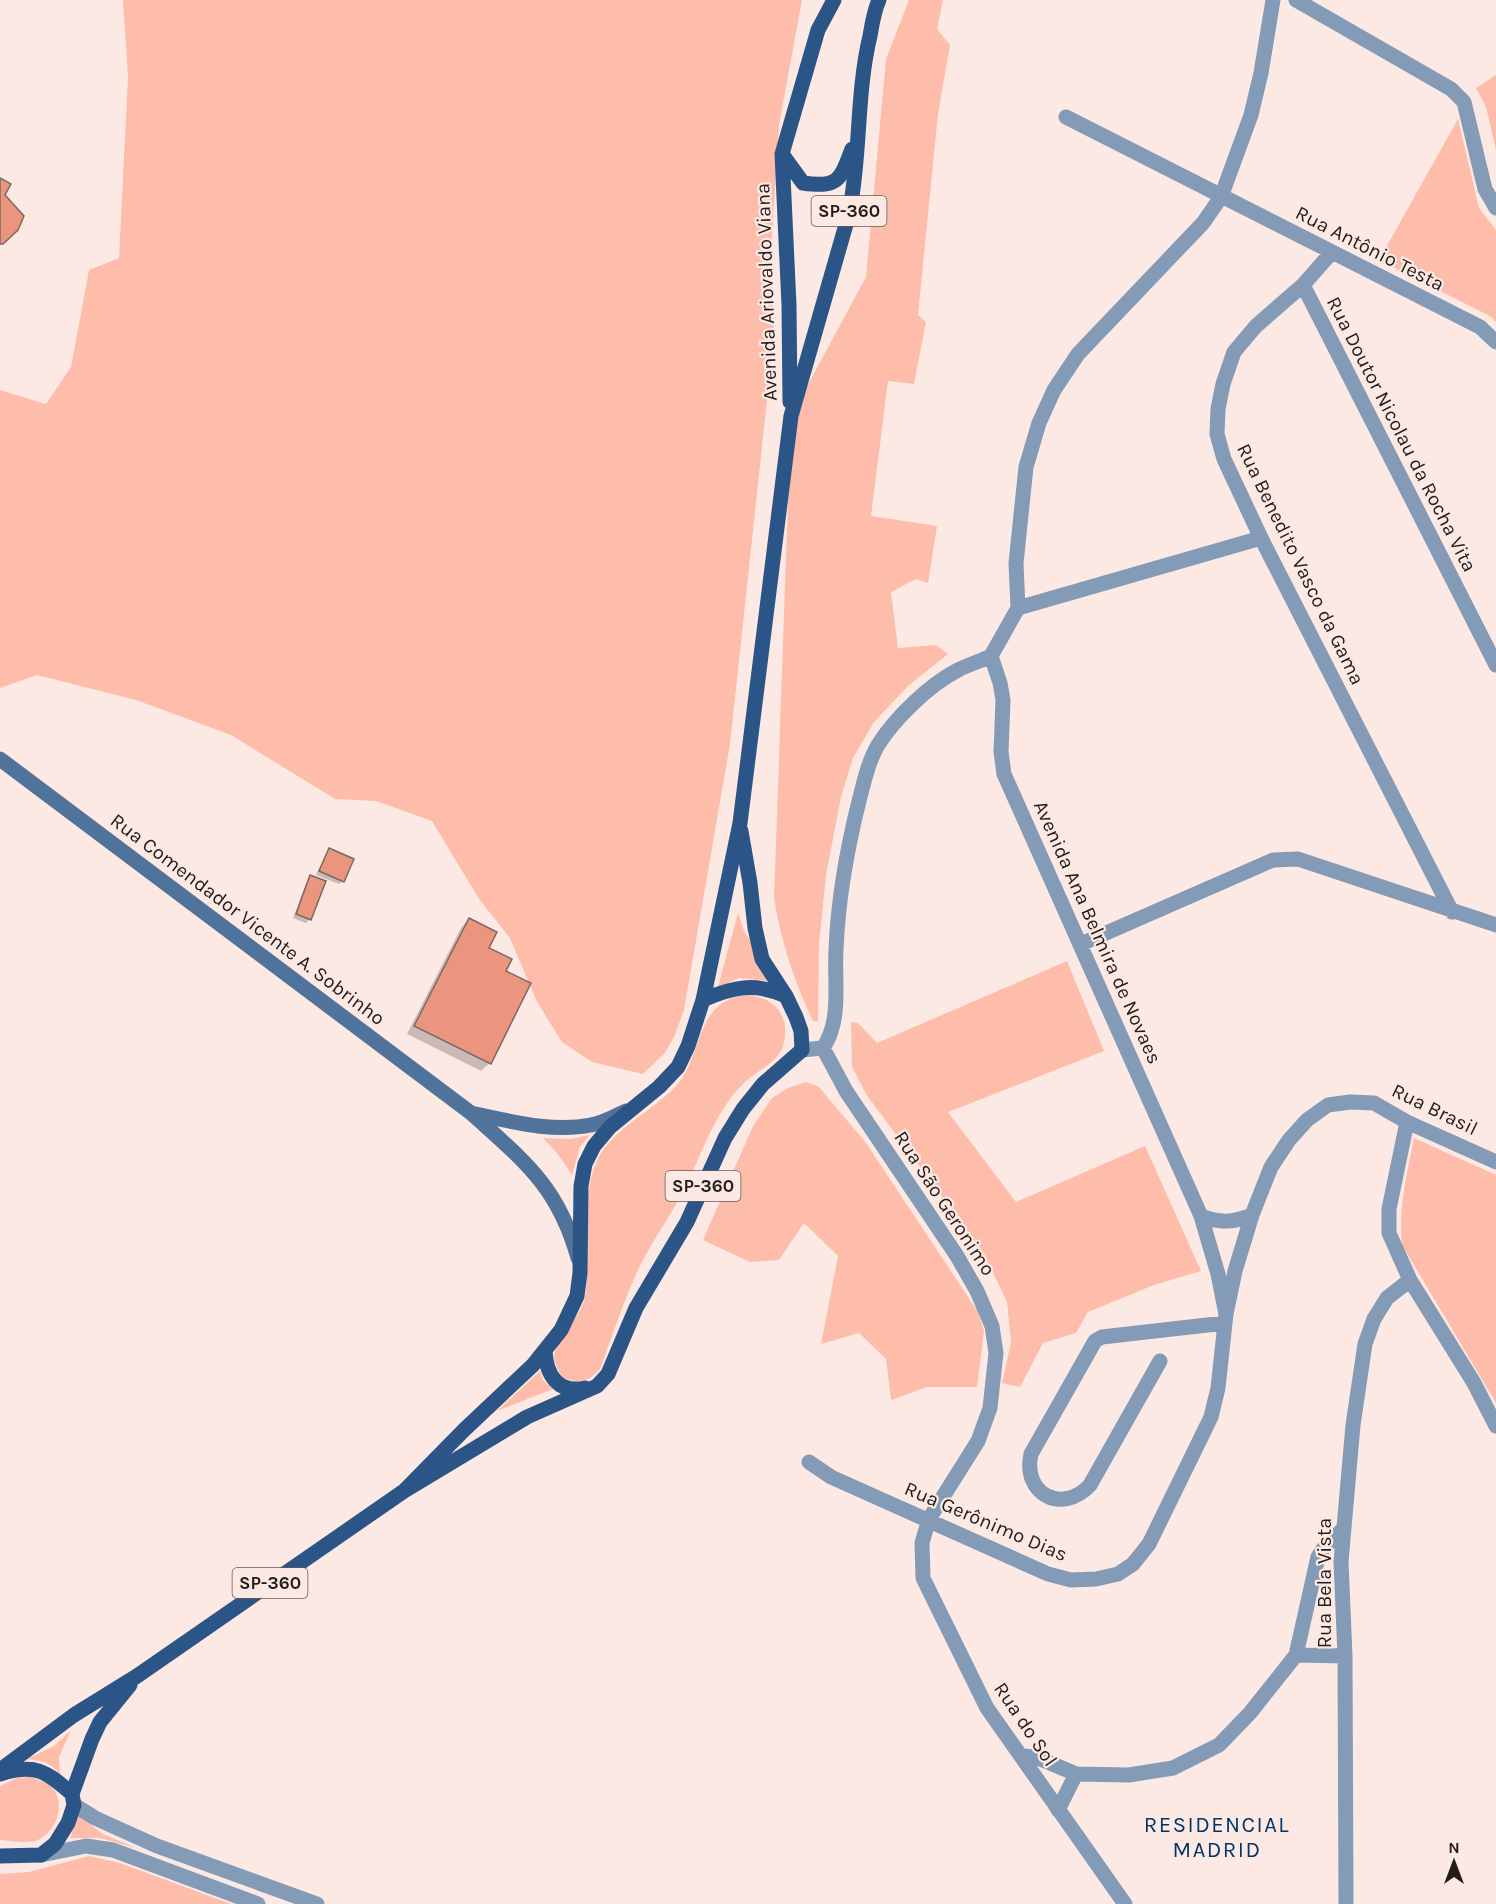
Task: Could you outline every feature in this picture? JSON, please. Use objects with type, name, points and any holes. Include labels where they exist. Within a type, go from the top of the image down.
[{"type":"main road","name":"Avenida Ariovaldo Viana","points":[[791,416],[789,304],[782,154],[819,30],[834,0]]},
{"type":"main road","name":"Avenida Ariovaldo Viana","points":[[791,416],[849,214],[855,182],[864,59],[879,0]]},
{"type":"main road","name":"SP-360","points":[[782,154],[804,183],[822,185],[837,180],[843,172],[857,135]]},
{"type":"main road","name":"SP-360","points":[[404,1491],[533,1365],[561,1330],[577,1296],[580,1266],[581,1186],[585,1164],[594,1146],[610,1127],[659,1087],[678,1067],[688,1046],[703,1000],[740,823],[791,416]]},
{"type":"main road","name":"SP-360","points":[[0,1772],[74,1714],[137,1676],[404,1491],[527,1417],[597,1386],[608,1374],[636,1308],[687,1222],[725,1138],[743,1109],[763,1084],[802,1050],[801,1031],[786,996],[762,959],[754,928],[750,883],[740,823]]},
{"type":"main road","points":[[703,1000],[727,989],[748,987],[770,989],[786,996]]},
{"type":"main road","points":[[545,1350],[545,1364],[551,1377],[562,1386],[576,1390],[597,1386]]},
{"type":"main road","name":"SP-360","points":[[41,1855],[56,1844],[68,1823],[84,1758],[100,1722],[137,1676]]},
{"type":"main road","name":"SP-360","points":[[0,1772],[18,1768],[36,1769],[52,1776],[73,1799]]},
{"type":"main road","points":[[0,1856],[41,1855]]},
{"type":"street","points":[[802,1050],[823,1048],[831,1036],[835,1022],[836,950],[849,841],[866,774],[878,746],[897,718],[928,691],[956,671],[992,656],[1018,608],[1016,563],[1026,467],[1039,423],[1054,390],[1078,354],[1203,223],[1221,197],[1251,115],[1261,73],[1273,0]]},
{"type":"street","points":[[1296,0],[1451,89],[1464,102],[1485,189],[1496,208]]},
{"type":"street","name":"Rua Antônio Testa","points":[[1066,117],[1480,327],[1496,342]]},
{"type":"street","name":"Rua Benedito Vasco da Gama","points":[[1332,252],[1304,285],[1256,326],[1234,352],[1223,384],[1218,409],[1217,434],[1224,459],[1261,538],[1452,912]]},
{"type":"street","name":"Rua Doutor Nicolau da Rocha Vita","points":[[1304,285],[1496,665]]},
{"type":"street","points":[[1018,608],[1261,538]]},
{"type":"street","points":[[1479,633],[1496,638]]},
{"type":"street","name":"Avenida Ana Belmira de Novaes","points":[[992,656],[1003,700],[1001,752],[1004,774],[1200,1216],[1218,1274],[1226,1318]]},
{"type":"street","name":"Rua Comendador Vicente A. Sobrinho","points":[[0,759],[471,1113],[522,1159],[543,1183],[559,1206],[570,1230],[580,1266]]},
{"type":"street","points":[[1081,944],[1273,860],[1298,859],[1496,926]]},
{"type":"street","name":"Rua São Geronimo","points":[[823,1048],[846,1091],[957,1256],[977,1291],[992,1326],[996,1353],[990,1408],[978,1441],[929,1519]]},
{"type":"street","name":"Rua Brasil","points":[[1226,1318],[1235,1271],[1270,1167],[1307,1120],[1328,1105],[1350,1102],[1374,1103],[1407,1122],[1496,1162]]},
{"type":"street","points":[[471,1113],[541,1126],[573,1128],[594,1125],[631,1109]]},
{"type":"street","points":[[1407,1122],[1388,1222],[1389,1233],[1410,1280],[1474,1383],[1496,1426]]},
{"type":"street","points":[[1200,1216],[1226,1222],[1238,1221],[1252,1215]]},
{"type":"street","name":"Rua Bela Vista","points":[[1346,1904],[1345,1656],[1341,1562],[1353,1425],[1365,1344],[1374,1319],[1387,1298],[1410,1280]]},
{"type":"street","points":[[1160,1361],[1090,1485],[1073,1498],[1062,1500],[1042,1493],[1034,1485],[1030,1476],[1031,1454],[1095,1341],[1102,1337],[1226,1318]]},
{"type":"street","name":"Rua Gerônimo Dias","points":[[809,1462],[831,1477],[1048,1574],[1071,1580],[1096,1579],[1118,1574],[1133,1564],[1149,1544],[1210,1417],[1218,1388],[1226,1318]]},
{"type":"street","name":"Rua do Sol","points":[[929,1519],[922,1543],[923,1578],[987,1708],[1125,1904]]},
{"type":"street","points":[[1022,1756],[1036,1757],[1076,1774],[1129,1775],[1173,1768],[1219,1745],[1250,1713],[1296,1655],[1318,1557],[1343,1529]]},
{"type":"street","points":[[1296,1655],[1345,1656]]},
{"type":"street","points":[[1058,1810],[1076,1774]]},
{"type":"street","points":[[73,1799],[95,1818],[157,1846],[317,1904]]},
{"type":"street","points":[[41,1855],[86,1846],[113,1850],[258,1904]]},
{"type":"shaded area","points":[[123,0],[802,0],[779,125],[771,252],[774,335],[730,744],[684,1010],[675,1035],[665,1053],[643,1074],[592,1062],[562,1042],[537,1002],[510,938],[479,899],[432,821],[376,801],[335,799],[231,735],[136,700],[37,675],[0,688],[0,390],[46,404],[71,367],[89,270],[119,258],[128,77]]},
{"type":"shaded area","points":[[909,0],[943,0],[937,29],[950,45],[938,114],[918,315],[926,322],[914,384],[888,381],[871,516],[937,526],[928,583],[916,579],[891,592],[898,648],[936,645],[948,654],[908,686],[874,722],[853,758],[841,797],[826,875],[819,945],[818,1021],[813,1021],[789,961],[774,898],[791,416],[866,277],[886,59]]},
{"type":"shaded area","points":[[1496,75],[1496,150],[1486,107],[1476,88]]},
{"type":"shaded area","points":[[1458,119],[1479,208],[1496,230],[1496,322],[1490,316],[1379,260]]},
{"type":"shaded area","points":[[738,913],[744,931],[762,959],[770,981],[739,978],[718,987]]},
{"type":"shaded area","points":[[1067,961],[1104,1051],[948,1112],[1016,1202],[1145,1146],[1201,1271],[1154,1285],[1088,1312],[1076,1333],[1043,1343],[1020,1387],[1002,1383],[1011,1342],[1007,1302],[984,1254],[866,1094],[852,1067],[851,1022],[858,1023],[877,1043]]},
{"type":"shaded area","points":[[746,995],[765,999],[778,1009],[785,1024],[782,1050],[774,1060],[746,1081],[730,1099],[715,1122],[680,1197],[640,1266],[600,1369],[592,1377],[583,1380],[573,1381],[562,1377],[554,1356],[558,1344],[577,1315],[585,1297],[588,1200],[597,1161],[604,1149],[622,1129],[676,1086],[685,1073],[708,1018],[717,1007],[729,999]]},
{"type":"shaded area","points":[[806,1082],[819,1087],[866,1143],[978,1312],[984,1331],[977,1387],[927,1387],[891,1400],[886,1359],[859,1333],[821,1344],[838,1256],[804,1223],[779,1260],[750,1262],[703,1240],[753,1126],[772,1098],[788,1088]]},
{"type":"shaded area","points":[[590,1135],[580,1147],[572,1175],[543,1138],[570,1139]]},
{"type":"shaded area","points":[[1414,1138],[1496,1175],[1496,1403],[1402,1245],[1402,1205]]},
{"type":"shaded area","points":[[540,1371],[543,1380],[553,1389],[497,1411]]},
{"type":"shaded area","points":[[71,1730],[59,1757],[60,1774],[45,1763],[27,1759],[54,1746]]},
{"type":"shaded area","points":[[30,1777],[47,1784],[55,1791],[59,1805],[57,1819],[49,1831],[38,1840],[24,1842],[0,1840],[0,1786],[17,1778]]},
{"type":"shaded area","points":[[78,1815],[103,1834],[136,1848],[100,1838],[70,1838]]},
{"type":"shaded area","points":[[89,1856],[120,1863],[231,1904],[0,1904],[0,1874],[29,1872]]},
{"type":"building","points":[[0,178],[11,184],[5,195],[24,216],[18,230],[3,244],[0,244]]},
{"type":"building","points":[[329,848],[354,859],[344,882],[319,871]]},
{"type":"building","points":[[310,875],[326,881],[311,920],[296,914]]},
{"type":"building","points":[[469,918],[497,932],[489,948],[512,959],[506,971],[531,983],[491,1064],[414,1026]]},
{"type":"district","name":"RESIDENCIAL MADRID","points":[[1217,1836]]}]
